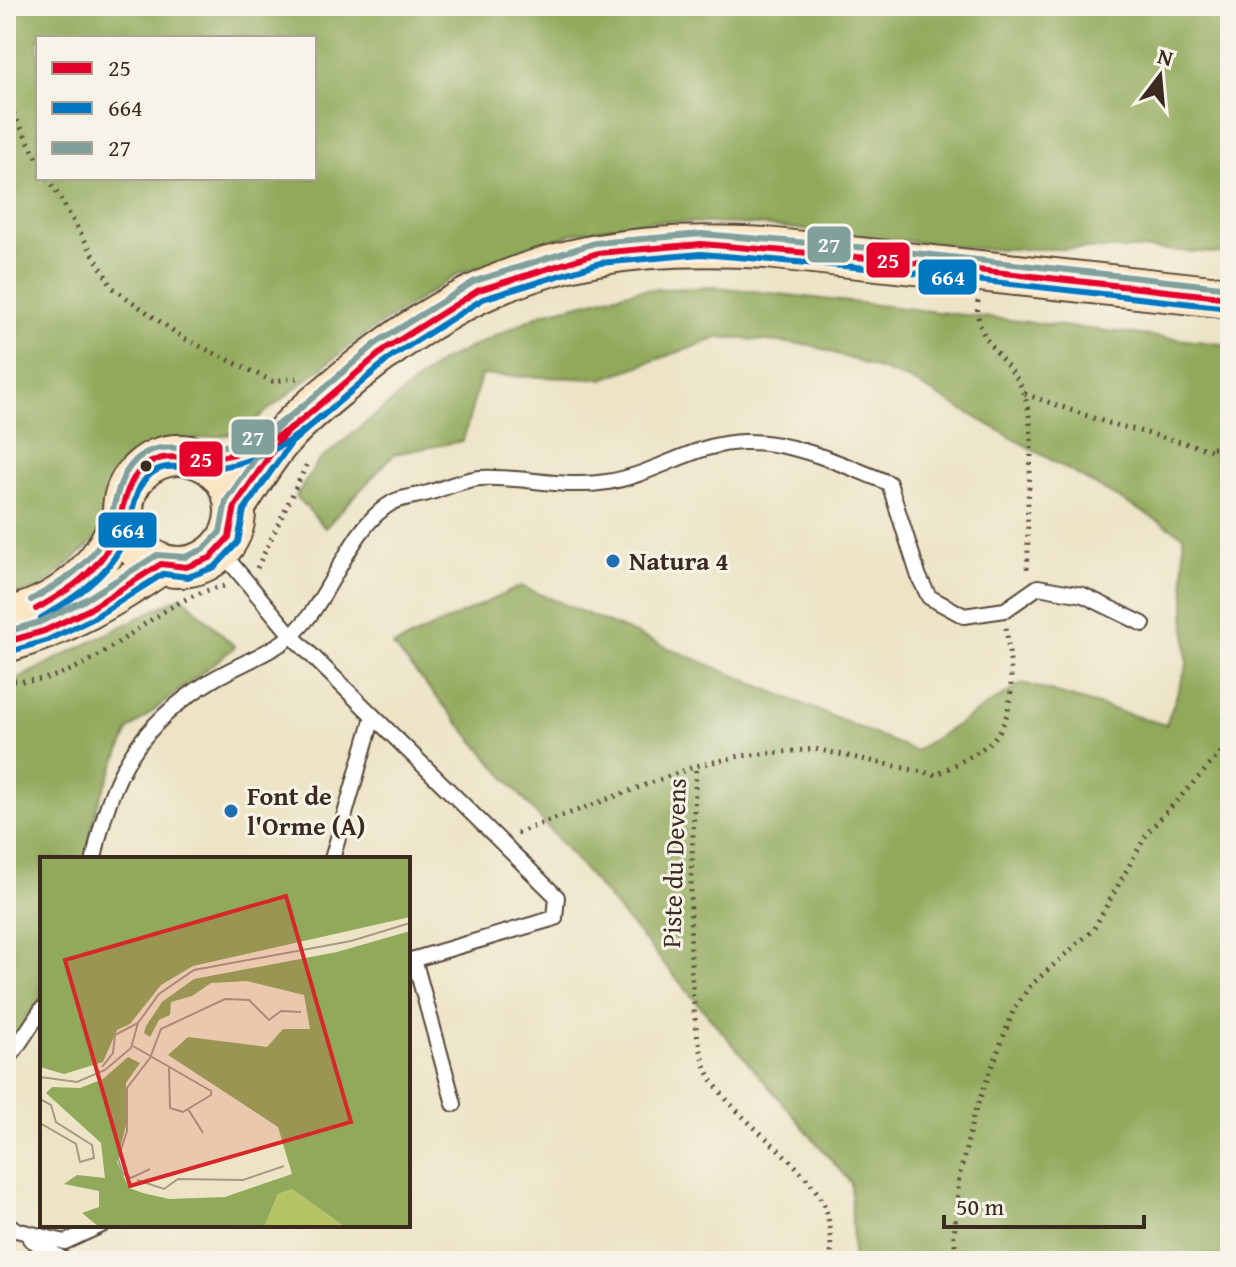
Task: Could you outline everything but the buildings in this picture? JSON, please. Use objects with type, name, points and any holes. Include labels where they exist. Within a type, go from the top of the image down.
[{"type":"main road","points":[[235,506],[296,447],[342,384],[385,349],[479,290],[598,253],[648,246],[701,244],[975,293],[1230,298]]},
{"type":"main road","points":[[6,619],[35,609],[78,582],[106,552],[122,515],[124,496],[132,479],[145,465],[163,456],[183,455],[203,460],[296,447]]},
{"type":"main road","points":[[122,515],[134,546],[161,564],[186,567],[210,558],[235,568],[235,506],[225,479],[203,460]]},
{"type":"main road","points":[[6,642],[44,631],[88,610],[161,564]]},
{"type":"lane","points":[[94,857],[104,808],[126,758],[157,720],[209,682],[292,636],[330,584],[356,538],[393,502],[479,478],[554,484],[605,483],[642,475],[683,455],[743,442],[770,443],[889,483],[919,577],[929,597],[964,616],[1005,610],[1038,587],[1083,595],[1143,624]]},
{"type":"lane","points":[[235,568],[292,636],[557,897],[555,918],[411,960],[454,1104]]},
{"type":"lane","points":[[333,857],[373,717]]},
{"type":"lane","points":[[6,1063],[40,1012]]},
{"type":"lane","points":[[11,1226],[65,1242],[98,1227]]},
{"type":"lane","points":[[11,1226],[66,1261]]},
{"type":"path","points":[[6,99],[36,156]]},
{"type":"path","points":[[49,180],[113,288],[183,338],[272,381],[328,376],[342,384]]},
{"type":"path","points":[[975,293],[981,335],[1006,362],[1025,394],[1031,468],[1024,596]]},
{"type":"path","points":[[1025,394],[1105,422],[1230,455]]},
{"type":"path","points":[[1211,449],[1230,445]]},
{"type":"path","points":[[6,680],[21,682],[51,677],[129,638],[235,568],[257,568],[266,552],[296,447]]},
{"type":"path","name":"Piste du Devens","points":[[832,1261],[826,1208],[809,1184],[726,1098],[711,1079],[702,1056],[691,976],[696,766],[740,756],[815,749],[937,775],[995,737],[1005,716],[1012,682],[1005,610]]},
{"type":"path","points":[[957,1261],[954,1236],[959,1178],[974,1114],[1014,1009],[1031,985],[1093,930],[1148,832],[1230,743]]},
{"type":"path","points":[[499,840],[696,766]]},
{"type":"green space","points":[[6,6],[1230,6],[1230,254],[1149,249],[981,249],[761,225],[652,221],[575,233],[460,273],[358,339],[239,433],[163,444],[138,456],[121,476],[107,529],[41,589],[6,596]]},
{"type":"green space","points":[[718,287],[1230,345],[1230,1261],[853,1261],[851,1183],[393,646],[521,586],[915,751],[1023,683],[1166,725],[1187,665],[1183,535],[910,380],[811,345],[721,337],[602,379],[481,375],[463,441],[394,454],[325,528],[296,496],[318,462],[440,362],[543,313],[637,290]]},
{"type":"green space","points":[[182,596],[235,647],[129,730],[96,808],[86,857],[40,857],[40,998],[6,1058],[6,679],[19,678]]},
{"type":"transit line","name":"27","points":[[6,632],[40,622],[83,601],[157,555],[185,557],[204,549],[220,532],[226,501],[275,430],[379,341],[475,281],[595,243],[702,234],[869,248],[1230,288]]},
{"type":"transit line","name":"25","points":[[6,642],[44,631],[88,610],[161,564],[186,567],[210,558],[229,537],[235,506],[283,436],[385,349],[479,290],[598,253],[701,244],[868,258],[1230,298]]},
{"type":"transit line","name":"664","points":[[9,652],[48,640],[92,619],[163,574],[188,577],[215,567],[238,542],[244,510],[291,443],[391,357],[483,299],[600,263],[701,254],[867,268],[1229,308]]},
{"type":"transit line","name":"27","points":[[31,600],[70,576],[94,552],[106,531],[125,473],[142,455],[164,448],[202,449],[231,445],[271,428],[306,403]]},
{"type":"transit line","name":"25","points":[[36,609],[78,582],[103,556],[115,535],[132,480],[148,464],[161,458],[202,459],[248,450],[276,437],[313,410]]},
{"type":"transit line","name":"664","points":[[41,618],[78,594],[109,565],[124,540],[140,487],[152,473],[165,467],[198,469],[237,464],[267,453],[295,437],[320,417]]},
{"type":"place","name":"Natura 4","points":[[613,561]]},
{"type":"place","name":"Font de l'Orme (A)","points":[[231,811]]}]
